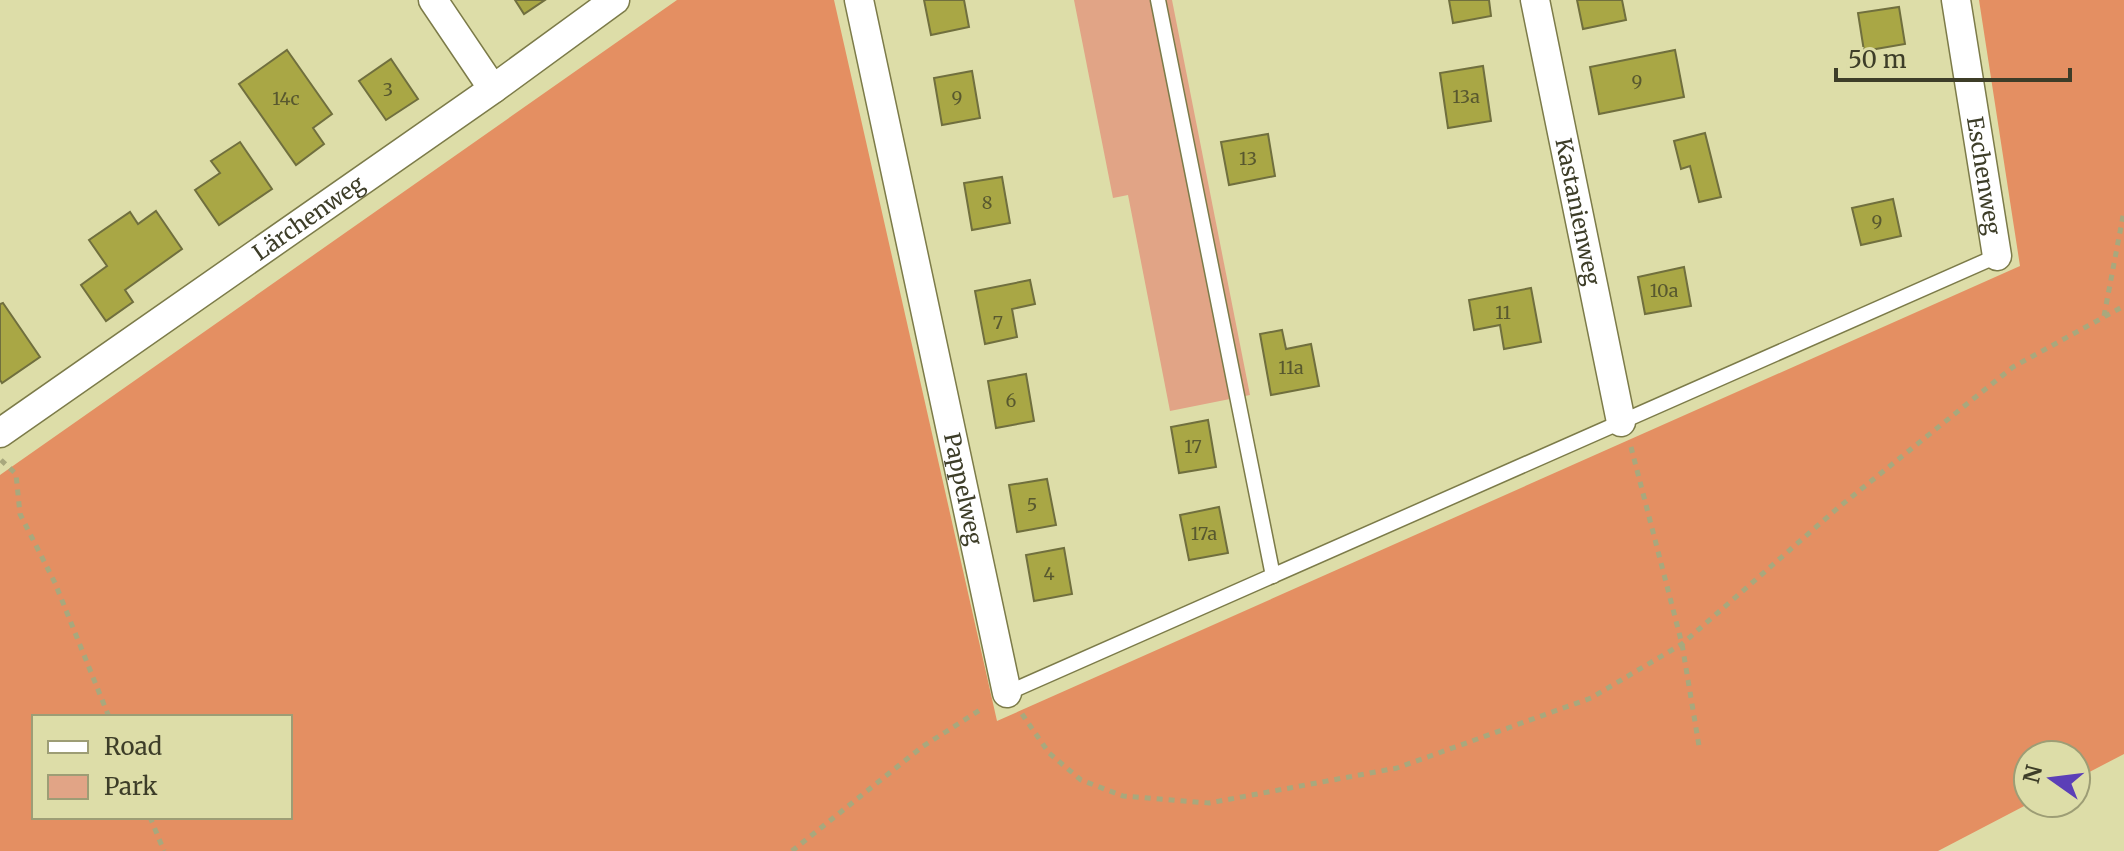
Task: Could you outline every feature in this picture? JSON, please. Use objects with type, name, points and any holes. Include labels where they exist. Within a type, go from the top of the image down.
[{"type":"street","points":[[433,0],[493,89]]},
{"type":"street","name":"Lärchenweg","points":[[0,433],[493,89],[615,0]]},
{"type":"street","name":"Pappelweg","points":[[859,0],[1007,693]]},
{"type":"street","name":"Kastanienweg","points":[[1535,0],[1623,421]]},
{"type":"street","name":"Eschenweg","points":[[1956,0],[1997,256]]},
{"type":"lane","points":[[1158,0],[1273,576]]},
{"type":"lane","points":[[1007,693],[1997,256]]},
{"type":"path","points":[[2104,317],[2124,211]]},
{"type":"path","points":[[792,851],[922,747],[1007,693],[1049,753],[1081,780],[1123,796],[1209,803],[1397,768],[1591,698],[1682,644],[1839,507],[2013,367],[2124,306]]},
{"type":"path","points":[[1623,421],[1682,644],[1699,746]]},
{"type":"path","points":[[0,459],[16,474],[20,514],[55,583],[108,715]]},
{"type":"path","points":[[151,819],[164,851]]},
{"type":"green space","points":[[1074,0],[1172,0],[1250,395],[1170,411],[1128,195],[1113,198]]},
{"type":"shaded area","points":[[677,0],[834,0],[997,721],[2020,266],[1979,0],[2124,0],[2124,754],[2092,771],[2092,739],[2012,739],[2012,812],[1938,851],[0,851],[0,475]]},
{"type":"building","points":[[515,0],[545,0],[524,14]]},
{"type":"building","points":[[924,0],[964,0],[969,27],[931,35]]},
{"type":"building","points":[[1449,0],[1489,0],[1491,16],[1453,23]]},
{"type":"building","points":[[1577,0],[1622,0],[1626,20],[1583,29]]},
{"type":"building","points":[[1899,7],[1905,44],[1864,51],[1858,13]]},
{"type":"building","points":[[287,50],[332,114],[313,128],[324,144],[296,165],[239,84]]},
{"type":"building","points":[[1675,50],[1684,97],[1599,114],[1590,67]]},
{"type":"building","points":[[391,59],[418,99],[386,120],[359,81]]},
{"type":"building","points":[[1483,66],[1491,121],[1448,128],[1440,73]]},
{"type":"building","points":[[972,71],[980,118],[942,125],[934,78]]},
{"type":"building","points":[[1705,133],[1721,197],[1699,202],[1690,166],[1681,169],[1674,141]]},
{"type":"building","points":[[1268,134],[1275,176],[1229,185],[1221,142]]},
{"type":"building","points":[[240,142],[272,189],[219,225],[195,190],[220,173],[211,161]]},
{"type":"building","points":[[1002,177],[1010,223],[972,230],[964,183]]},
{"type":"building","points":[[1893,199],[1901,236],[1861,245],[1852,208]]},
{"type":"building","points":[[156,211],[182,249],[125,290],[133,302],[106,321],[81,285],[107,266],[89,240],[130,212],[138,224]]},
{"type":"building","points":[[1684,267],[1691,306],[1645,314],[1638,277]]},
{"type":"building","points":[[1030,280],[1035,304],[1012,309],[1017,337],[985,344],[975,291]]},
{"type":"building","points":[[1531,288],[1541,342],[1504,349],[1500,325],[1474,330],[1469,300]]},
{"type":"building","points":[[3,303],[40,357],[2,383],[0,304]]},
{"type":"building","points":[[1282,330],[1286,349],[1311,344],[1319,386],[1271,395],[1260,334]]},
{"type":"building","points":[[1026,374],[1034,421],[996,428],[988,381]]},
{"type":"building","points":[[1208,420],[1216,467],[1179,473],[1171,427]]},
{"type":"building","points":[[1047,479],[1056,525],[1017,532],[1009,485]]},
{"type":"building","points":[[1219,507],[1228,553],[1189,560],[1180,515]]},
{"type":"building","points":[[1064,548],[1072,594],[1034,601],[1026,555]]}]
